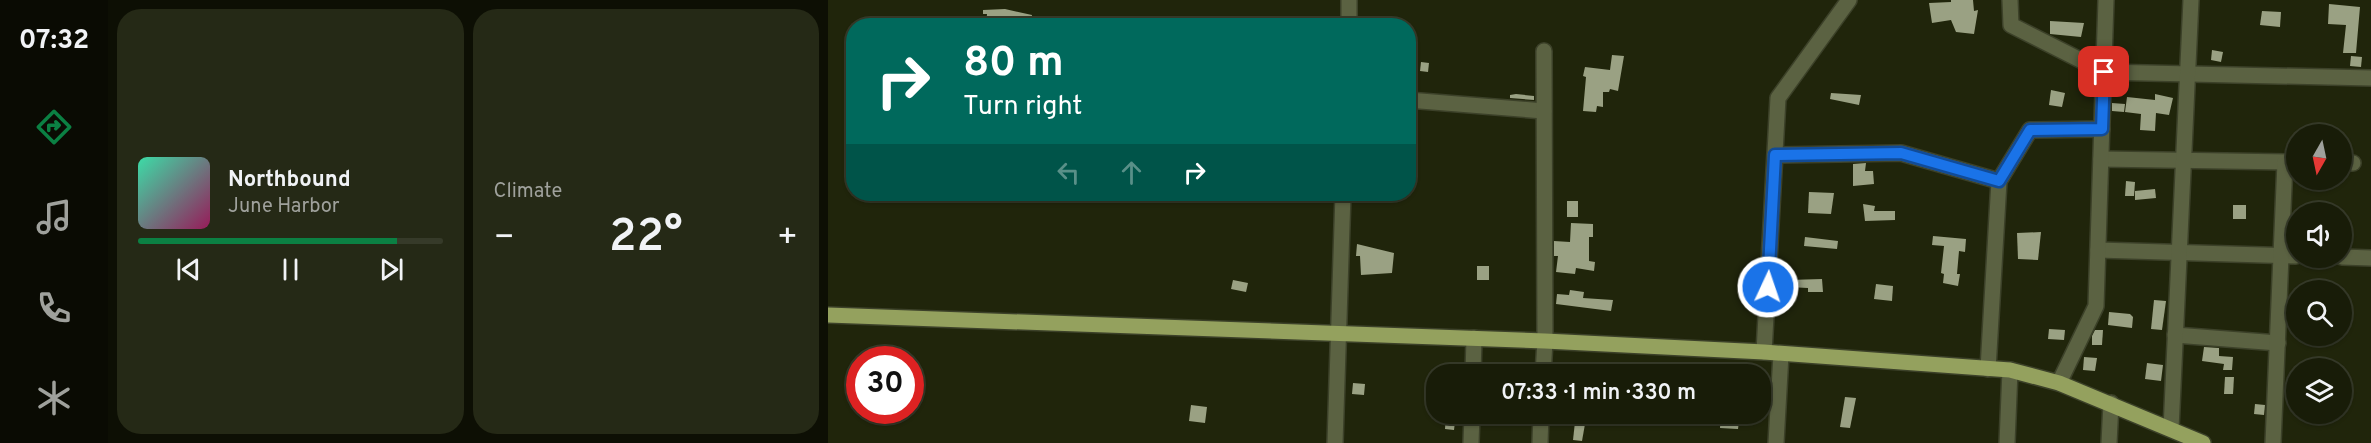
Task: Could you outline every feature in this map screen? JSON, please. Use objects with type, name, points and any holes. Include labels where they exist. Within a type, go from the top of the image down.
[{"type":"main road","points":[[828,315],[1545,341],[1764,352],[2010,370],[2059,383],[2203,443]]},
{"type":"street","points":[[1348,18],[1349,0]]},
{"type":"street","points":[[1764,352],[1778,98],[1849,0]]},
{"type":"street","points":[[2010,0],[2011,25],[2104,72],[2371,78]]},
{"type":"street","points":[[2059,383],[2096,306],[2106,0]]},
{"type":"street","points":[[2171,429],[2192,0]]},
{"type":"street","points":[[1544,51],[1544,364]]},
{"type":"street","points":[[1416,101],[1544,111]]},
{"type":"street","points":[[1988,369],[1999,181],[2030,130],[2102,129]]},
{"type":"street","points":[[1775,155],[1901,153],[1999,181]]},
{"type":"street","points":[[2101,159],[2286,162]]},
{"type":"street","points":[[1335,443],[1343,201]]},
{"type":"street","points":[[2098,250],[2286,256]]},
{"type":"street","points":[[2352,257],[2371,258]]},
{"type":"street","points":[[2273,443],[2278,344],[2288,268]]},
{"type":"street","points":[[2175,335],[2278,344]]},
{"type":"street","points":[[1473,364],[1474,338]]},
{"type":"street","points":[[1776,443],[1781,354]]},
{"type":"street","points":[[2007,443],[2010,370]]},
{"type":"street","points":[[2109,443],[2111,403]]},
{"type":"street","points":[[1471,443],[1472,424]]},
{"type":"street","points":[[1540,443],[1541,424]]},
{"type":"building","points":[[1951,0],[1973,0],[1974,11],[1978,10],[1974,34],[1956,32],[1951,20],[1932,23],[1929,3],[1951,2]]},
{"type":"building","points":[[2329,4],[2360,7],[2356,53],[2343,53],[2346,25],[2328,24]]},
{"type":"building","points":[[1005,9],[1032,15],[1032,18],[987,18],[987,14],[983,14],[983,10]]},
{"type":"building","points":[[2262,11],[2281,12],[2280,27],[2260,25]]},
{"type":"building","points":[[2050,21],[2084,23],[2081,37],[2050,34]]},
{"type":"building","points":[[2212,50],[2223,52],[2221,62],[2211,60]]},
{"type":"building","points":[[1612,55],[1624,56],[1618,91],[1610,89],[1609,92],[1603,92],[1603,107],[1597,106],[1596,112],[1583,111],[1585,67],[1610,70]]},
{"type":"building","points":[[2351,56],[2362,57],[2361,67],[2350,66]]},
{"type":"building","points":[[1421,62],[1429,63],[1428,72],[1420,71]]},
{"type":"building","points":[[2051,90],[2065,93],[2062,107],[2049,105]]},
{"type":"building","points":[[1831,93],[1861,95],[1859,105],[1830,99]]},
{"type":"building","points":[[2155,94],[2173,98],[2169,115],[2156,113],[2155,131],[2140,130],[2141,114],[2125,112],[2127,97],[2155,100]]},
{"type":"building","points":[[1510,95],[1534,96],[1534,100],[1510,98]]},
{"type":"building","points":[[2112,103],[2125,104],[2124,112],[2112,111]]},
{"type":"building","points":[[1866,163],[1865,171],[1873,171],[1874,184],[1853,186],[1853,164]]},
{"type":"building","points":[[2126,181],[2135,182],[2134,196],[2125,196]]},
{"type":"building","points":[[2155,189],[2156,198],[2135,200],[2135,191]]},
{"type":"building","points":[[1809,192],[1834,193],[1831,214],[1808,213]]},
{"type":"building","points":[[1567,201],[1578,201],[1578,217],[1567,217]]},
{"type":"building","points":[[1863,204],[1875,206],[1874,211],[1895,211],[1895,220],[1865,221]]},
{"type":"building","points":[[2233,205],[2246,205],[2246,219],[2233,219]]},
{"type":"building","points":[[1571,223],[1593,224],[1593,237],[1589,237],[1589,261],[1595,262],[1594,271],[1576,268],[1575,274],[1556,272],[1558,256],[1554,256],[1554,241],[1570,242]]},
{"type":"building","points":[[2041,232],[2038,260],[2018,259],[2017,233]]},
{"type":"building","points":[[1933,236],[1966,239],[1965,252],[1959,251],[1958,286],[1943,283],[1944,274],[1941,273],[1944,246],[1932,245]]},
{"type":"building","points":[[1805,237],[1838,241],[1837,249],[1804,246]]},
{"type":"building","points":[[1357,244],[1394,253],[1392,273],[1361,275],[1360,256],[1356,256]]},
{"type":"building","points":[[1477,266],[1489,266],[1489,280],[1477,280]]},
{"type":"building","points":[[1822,279],[1823,292],[1808,292],[1808,288],[1788,287],[1788,280]]},
{"type":"building","points":[[1233,280],[1248,283],[1246,292],[1231,289]]},
{"type":"building","points":[[1876,284],[1893,286],[1892,301],[1874,299]]},
{"type":"building","points":[[1570,290],[1584,292],[1583,298],[1613,300],[1611,311],[1556,304],[1557,294],[1569,295]]},
{"type":"building","points":[[2154,300],[2166,301],[2162,330],[2151,329]]},
{"type":"building","points":[[2109,312],[2130,314],[2133,317],[2132,328],[2108,325]]},
{"type":"building","points":[[2049,329],[2065,330],[2064,340],[2048,339]]},
{"type":"building","points":[[2095,330],[2103,330],[2102,345],[2092,345]]},
{"type":"building","points":[[2204,347],[2219,348],[2219,356],[2233,357],[2232,370],[2223,370],[2224,364],[2202,361]]},
{"type":"building","points":[[2084,357],[2097,358],[2095,371],[2083,370]]},
{"type":"building","points":[[2147,363],[2163,365],[2161,381],[2145,379]]},
{"type":"building","points":[[2225,377],[2234,377],[2233,394],[2224,394]]},
{"type":"building","points":[[1353,383],[1365,384],[1364,395],[1352,394]]},
{"type":"building","points":[[1845,397],[1856,398],[1850,428],[1840,427]]},
{"type":"building","points":[[2255,404],[2265,405],[2264,415],[2254,414]]},
{"type":"building","points":[[1191,405],[1207,407],[1205,423],[1189,421]]},
{"type":"building","points":[[1445,424],[1455,424],[1454,430],[1445,429]]},
{"type":"building","points":[[1575,424],[1585,424],[1582,441],[1573,440]]},
{"type":"building","points":[[1720,424],[1739,424],[1738,429],[1720,428]]},
{"type":"route","points":[[1768,287],[1775,155],[1901,153],[1999,181],[2030,130],[2102,129],[2104,72]]}]
